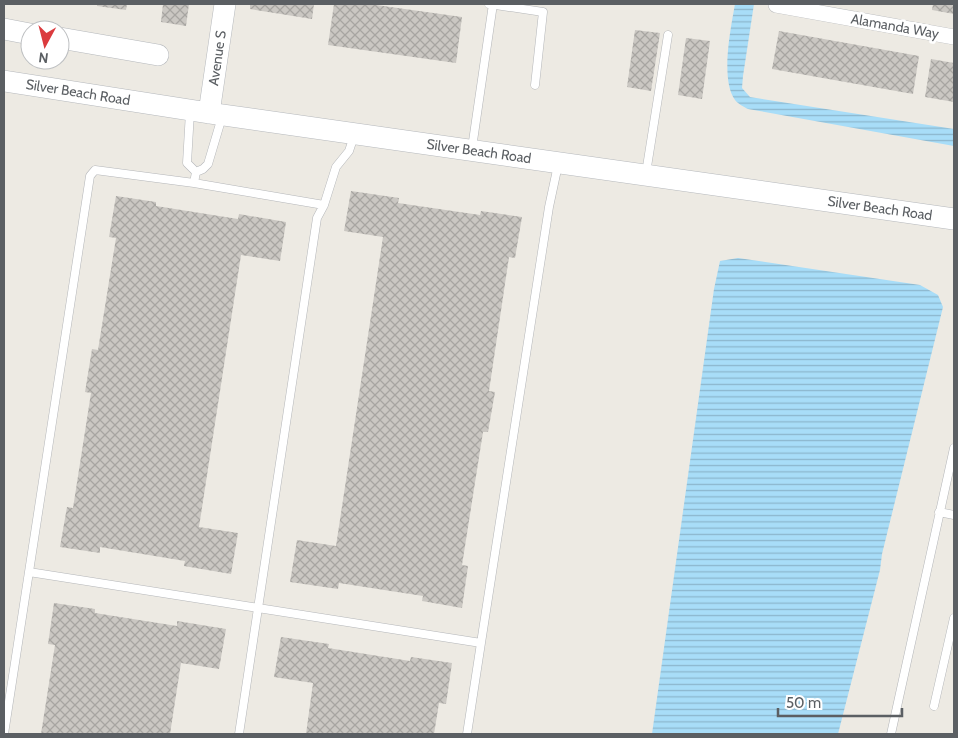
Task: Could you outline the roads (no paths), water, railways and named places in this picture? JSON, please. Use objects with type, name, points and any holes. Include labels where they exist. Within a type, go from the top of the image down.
[{"type":"street","name":"Avenue S","points":[[207,112],[225,4]]},
{"type":"street","name":"Alamanda Way","points":[[776,5],[844,10],[954,37]]},
{"type":"street","points":[[4,29],[20,32]]},
{"type":"street","points":[[70,40],[158,55]]},
{"type":"street","name":"Silver Beach Road","points":[[4,81],[355,134],[954,219]]},
{"type":"lane","points":[[472,150],[491,4],[543,12],[535,85]]},
{"type":"lane","points":[[646,175],[668,35]]},
{"type":"lane","points":[[196,172],[204,169],[208,164],[207,112]]},
{"type":"lane","points":[[196,172],[187,163],[207,112]]},
{"type":"lane","points":[[239,734],[317,218],[324,205],[336,167],[348,151],[355,134]]},
{"type":"lane","points":[[467,734],[548,216],[558,163]]},
{"type":"lane","points":[[4,734],[90,176],[95,170],[324,205]]},
{"type":"lane","points":[[194,184],[196,172]]},
{"type":"lane","points":[[891,734],[954,448]]},
{"type":"lane","points":[[939,512],[954,515]]},
{"type":"lane","points":[[29,572],[481,643]]},
{"type":"lane","points":[[934,706],[954,618]]},
{"type":"water","points":[[735,4],[754,4],[742,88],[750,97],[954,129],[954,146],[748,109],[741,105],[735,100],[731,91],[727,67]]},
{"type":"water","points":[[738,258],[920,285],[938,295],[943,307],[882,554],[880,570],[838,734],[652,734],[714,289],[720,261]]}]
